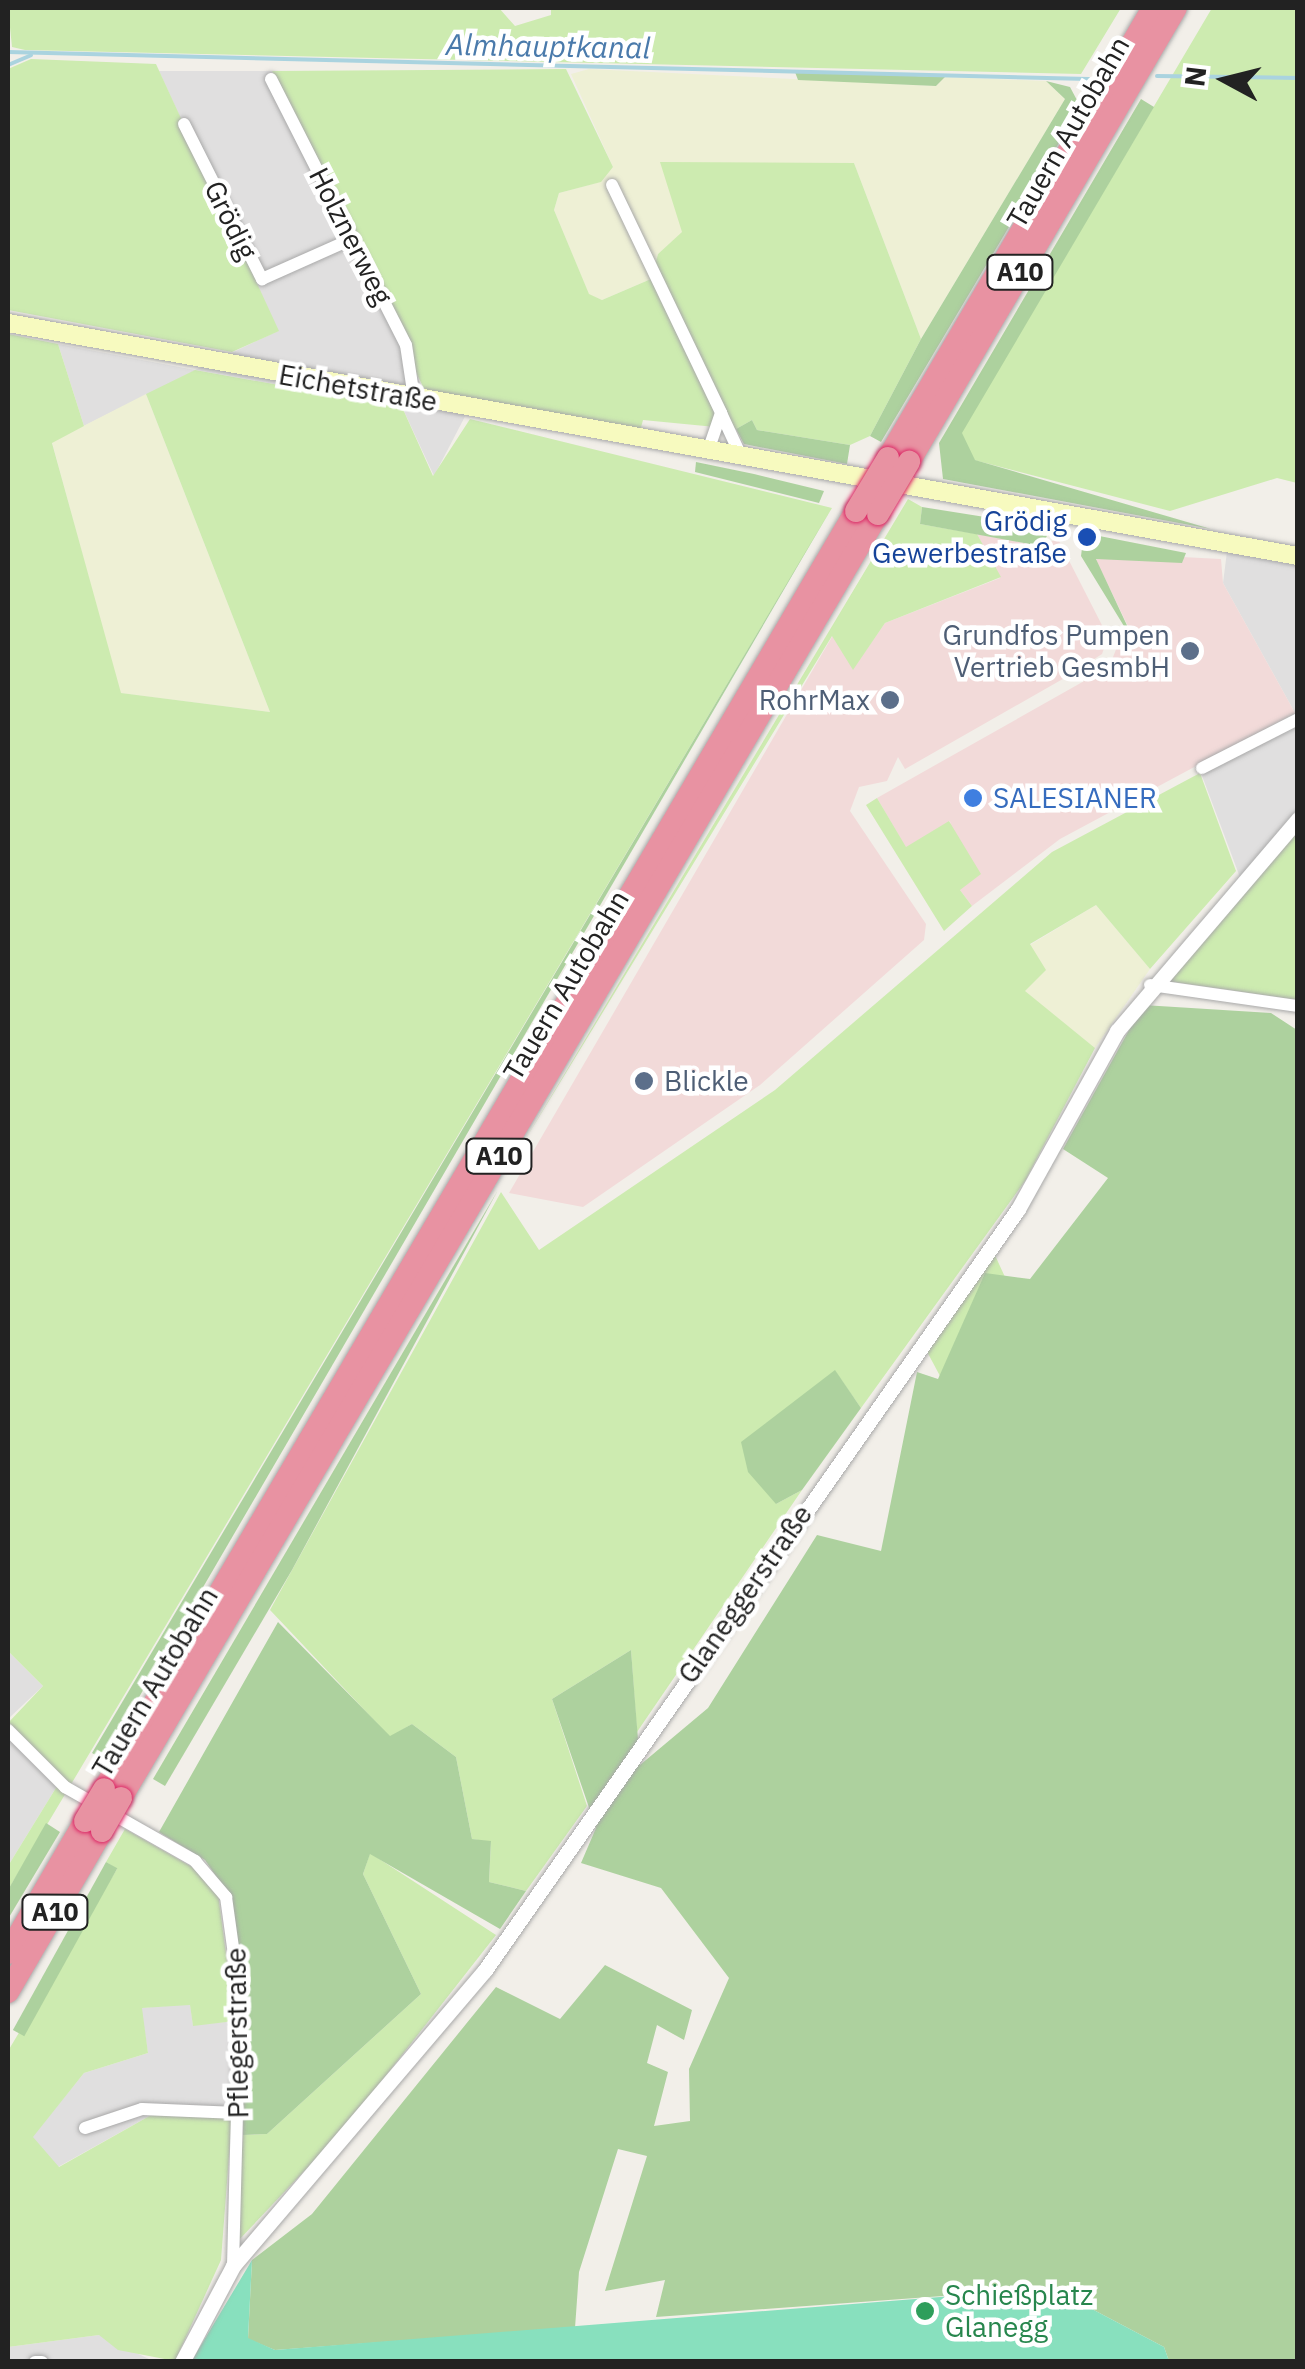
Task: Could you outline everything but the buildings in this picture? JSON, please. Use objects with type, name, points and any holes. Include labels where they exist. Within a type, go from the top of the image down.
[{"type":"highway","name":"Tauern Autobahn","points":[[1124,76],[1153,8]]},
{"type":"highway","name":"Tauern Autobahn","points":[[8,1954],[94,1826],[1124,76],[1176,8]]},
{"type":"highway","name":"Tauern Autobahn","points":[[8,1992],[94,1826]]},
{"type":"main road","name":"Eichetstraße","points":[[8,323],[1298,556]]},
{"type":"street","name":"Holznerweg","points":[[270,79],[406,345],[414,398]]},
{"type":"street","name":"Grödig","points":[[184,124],[262,279],[352,239]]},
{"type":"street","points":[[612,185],[741,456]]},
{"type":"street","points":[[708,451],[721,413]]},
{"type":"street","points":[[1202,768],[1298,719]]},
{"type":"street","name":"Glaneggerstraße","points":[[182,2362],[233,2266],[485,1970],[1028,1194],[1150,985],[1298,819]]},
{"type":"street","points":[[1150,985],[1298,1006]]},
{"type":"street","name":"Pflegerstraße","points":[[8,1730],[64,1787],[220,1885],[238,1958],[233,2266]]},
{"type":"street","points":[[85,2128],[142,2109],[237,2113]]},
{"type":"shaded area","points":[[159,71],[272,71],[413,354],[425,391],[472,403],[434,476],[402,407],[196,370],[84,426],[58,344],[195,370],[278,331]]},
{"type":"shaded area","points":[[977,534],[1039,546],[1058,539],[1108,637],[1102,654],[1068,676],[905,769],[898,757],[887,781],[859,787],[850,811],[926,924],[924,940],[760,1085],[583,1207],[509,1193],[833,635],[853,669],[885,623],[1000,578]]},
{"type":"shaded area","points":[[1229,536],[1297,546],[1297,827],[1244,888],[1198,765],[1295,713],[1223,583]]},
{"type":"shaded area","points":[[1103,553],[1221,559],[1223,583],[1295,713],[1060,839],[972,906],[960,890],[950,821],[906,848],[877,798],[1109,667],[1125,627],[1138,647],[1096,560]]},
{"type":"shaded area","points":[[8,1651],[43,1686],[8,1719]]},
{"type":"shaded area","points":[[8,1723],[62,1778],[8,1866]]},
{"type":"shaded area","points":[[190,2004],[193,2025],[235,2021],[232,2117],[153,2114],[58,2167],[32,2137],[84,2073],[148,2053],[141,2008]]},
{"type":"shaded area","points":[[99,2335],[153,2361],[8,2361],[8,2347]]},
{"type":"green space","points":[[8,8],[499,8],[515,26],[551,15],[551,8],[1121,8],[1081,74],[25,50],[12,47]]},
{"type":"green space","points":[[1212,8],[1297,8],[1297,483],[1277,478],[1170,511],[974,460],[961,433]]},
{"type":"green space","points":[[31,59],[156,64],[279,331],[232,352],[8,310],[8,69]]},
{"type":"green space","points":[[566,69],[613,167],[601,182],[559,193],[554,210],[589,294],[602,300],[651,279],[658,254],[682,232],[660,162],[854,163],[921,339],[870,436],[850,445],[757,430],[752,420],[736,429],[643,420],[640,431],[425,391],[272,71]]},
{"type":"green space","points":[[589,69],[936,86],[945,77],[1046,81],[1065,99],[921,339],[854,163],[661,163],[683,232],[658,254],[651,279],[602,300],[589,295],[554,210],[559,193],[600,182],[613,167],[571,74]]},
{"type":"green space","points":[[795,72],[945,77],[936,86],[798,80]]},
{"type":"green space","points":[[1046,81],[1070,87],[1079,104],[1072,121],[881,442],[870,436],[921,339],[1065,99]]},
{"type":"green space","points":[[1141,99],[1154,107],[962,433],[975,460],[1211,529],[943,479],[939,443]]},
{"type":"green space","points":[[8,334],[58,344],[84,426],[52,443],[121,693],[270,712],[146,394],[195,370],[402,407],[433,476],[470,419],[832,508],[8,1890],[8,1866],[62,1778],[8,1723],[43,1686],[8,1651]]},
{"type":"green space","points":[[146,394],[270,712],[120,693],[52,442]]},
{"type":"green space","points":[[752,420],[757,430],[850,445],[847,464],[744,444],[736,429]]},
{"type":"green space","points":[[696,462],[824,491],[819,503],[695,472]]},
{"type":"green space","points":[[908,499],[922,507],[920,524],[977,534],[1001,577],[885,623],[853,670],[832,636],[522,1145]]},
{"type":"green space","points":[[922,507],[1042,526],[1047,536],[1040,546],[920,524]]},
{"type":"green space","points":[[828,514],[103,1759],[92,1753]]},
{"type":"green space","points":[[1084,533],[1186,553],[1182,563],[1096,559],[1138,649],[1081,556]]},
{"type":"green space","points":[[1200,773],[1236,871],[1150,969],[1096,905],[1030,944],[1046,970],[1025,991],[1095,1048],[1025,1181],[861,1408],[835,1371],[776,1504],[802,1490],[637,1732],[631,1650],[552,1699],[587,1806],[526,1891],[489,1882],[491,1842],[472,1839],[456,1757],[412,1724],[390,1737],[270,1610],[501,1192],[539,1250],[775,1090],[1052,852]]},
{"type":"green space","points":[[877,798],[906,847],[949,821],[981,874],[960,890],[972,906],[944,931],[866,805]]},
{"type":"green space","points":[[1297,827],[1297,1000],[1167,981]]},
{"type":"green space","points":[[1096,905],[1150,969],[1095,1048],[1024,991],[1045,970],[1030,945]]},
{"type":"green space","points":[[1143,1005],[1271,1013],[1297,1030],[1297,2361],[1169,2361],[1164,2347],[1052,2288],[656,2317],[665,2280],[605,2291],[647,2156],[618,2149],[579,2272],[575,2328],[275,2350],[248,2339],[252,2260],[312,2214],[496,1987],[560,2019],[605,1965],[692,2010],[684,2040],[657,2025],[647,2063],[668,2072],[654,2126],[690,2121],[689,2069],[729,1978],[661,1888],[581,1863],[596,1828],[552,1699],[631,1650],[640,1765],[708,1708],[817,1535],[881,1551],[917,1372],[938,1379],[985,1273],[1030,1279],[1108,1178],[1063,1149]]},
{"type":"green space","points":[[498,1190],[292,1570],[165,1786],[153,1779]]},
{"type":"green space","points":[[993,1251],[1005,1277],[985,1274],[940,1376],[924,1346]]},
{"type":"green space","points":[[835,1370],[861,1408],[802,1490],[776,1504],[748,1472],[741,1442]]},
{"type":"green space","points":[[278,1622],[390,1736],[412,1724],[456,1757],[472,1839],[491,1841],[489,1882],[526,1891],[500,1929],[370,1854],[363,1874],[421,1994],[267,2134],[243,2135],[245,1988],[231,1898],[205,1860],[159,1832]]},
{"type":"green space","points":[[46,1823],[60,1832],[8,1919],[8,1890]]},
{"type":"green space","points":[[125,1829],[192,1867],[218,1894],[235,2021],[193,2026],[190,2005],[142,2008],[148,2053],[84,2073],[33,2137],[59,2167],[153,2114],[232,2117],[221,2260],[175,2361],[118,2350],[99,2335],[8,2347],[8,2051],[117,1869],[106,1862]]},
{"type":"green space","points":[[370,1853],[496,1935],[344,2129],[236,2243],[243,2135],[267,2134],[421,1994],[363,1874]]},
{"type":"green space","points":[[106,1862],[117,1868],[24,2036],[13,2030]]},
{"type":"green space","name":"Schießplatz Glanegg","points":[[252,2260],[248,2338],[275,2350],[1052,2288],[1164,2347],[1169,2361],[191,2362]]},
{"type":"waterway","name":"Almhauptkanal","points":[[8,52],[1089,79]]},
{"type":"waterway","points":[[8,65],[31,55]]},
{"type":"waterway","points":[[1157,76],[1298,78]]},
{"type":"place","name":"Grödig Gewerbestraße","points":[[1087,537]]},
{"type":"place","name":"Grundfos Pumpen Vertrieb GesmbH","points":[[1190,651]]},
{"type":"place","name":"RohrMax","points":[[890,700]]},
{"type":"place","name":"SALESIANER","points":[[973,798]]},
{"type":"place","name":"Blickle","points":[[644,1081]]},
{"type":"place","name":"Schießplatz Glanegg","points":[[925,2311]]}]
